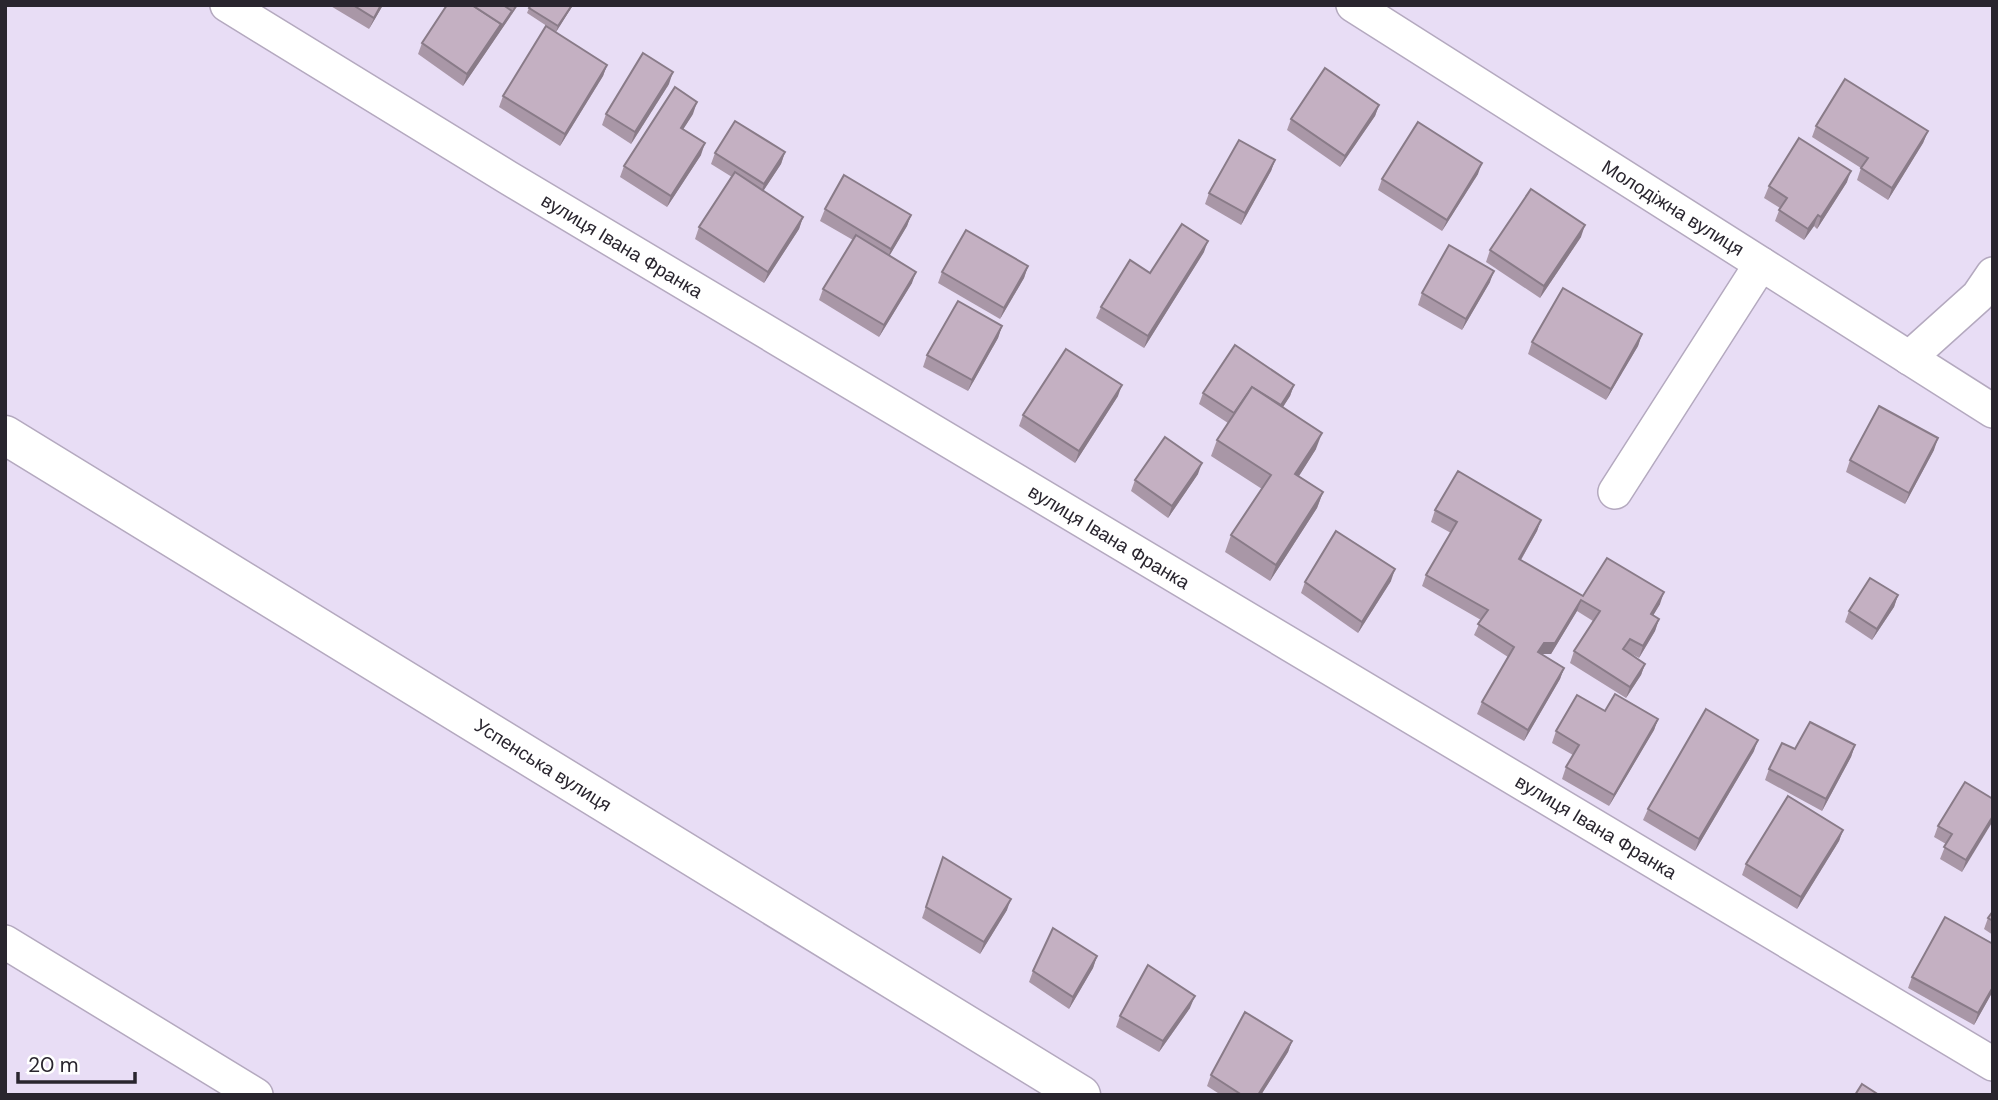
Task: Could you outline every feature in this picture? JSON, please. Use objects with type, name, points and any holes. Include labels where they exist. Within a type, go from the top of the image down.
[{"type":"street","name":"вулиця Івана Франка","points":[[227,5],[519,185],[1993,1064]]},
{"type":"street","name":"Молодіжна вулиця","points":[[1353,5],[1993,411]]},
{"type":"street","points":[[1615,492],[1760,264]]},
{"type":"street","points":[[1909,358],[1978,296],[1993,274]]},
{"type":"street","name":"Успенська вулиця","points":[[5,435],[1081,1095]]},
{"type":"street","points":[[5,942],[256,1095]]},
{"type":"building","points":[[353,5],[381,5],[374,18]]},
{"type":"building","points":[[447,5],[472,5],[501,24],[467,74],[422,43]]},
{"type":"building","points":[[472,5],[503,5],[512,11],[499,30],[501,24]]},
{"type":"building","points":[[531,5],[572,5],[558,26],[529,8]]},
{"type":"building","points":[[546,26],[607,65],[565,134],[503,96]]},
{"type":"building","points":[[643,53],[673,72],[635,132],[606,114]]},
{"type":"building","points":[[1325,68],[1379,105],[1345,156],[1291,119]]},
{"type":"building","points":[[1845,79],[1928,131],[1892,188],[1861,168],[1868,158],[1816,126]]},
{"type":"building","points":[[675,87],[697,102],[681,128],[705,143],[671,196],[624,166]]},
{"type":"building","points":[[735,121],[785,152],[764,184],[715,153]]},
{"type":"building","points":[[1418,122],[1482,163],[1447,220],[1382,179]]},
{"type":"building","points":[[1799,138],[1851,171],[1821,217],[1818,215],[1808,229],[1779,210],[1787,198],[1769,186]]},
{"type":"building","points":[[1239,140],[1275,160],[1245,213],[1209,193]]},
{"type":"building","points":[[735,172],[803,217],[768,272],[699,227]]},
{"type":"building","points":[[844,175],[911,215],[891,249],[825,209]]},
{"type":"building","points":[[1531,189],[1585,225],[1544,286],[1490,250]]},
{"type":"building","points":[[1182,224],[1208,241],[1148,336],[1101,307],[1130,260],[1150,273]]},
{"type":"building","points":[[966,230],[1028,266],[1004,308],[942,272]]},
{"type":"building","points":[[856,235],[916,272],[884,325],[823,289]]},
{"type":"building","points":[[1449,245],[1494,271],[1466,319],[1422,293]]},
{"type":"building","points":[[1563,288],[1642,334],[1611,389],[1532,342]]},
{"type":"building","points":[[958,301],[1002,326],[972,380],[927,355]]},
{"type":"building","points":[[1235,345],[1294,385],[1281,405],[1252,387],[1234,413],[1203,393]]},
{"type":"building","points":[[1066,349],[1122,385],[1079,451],[1023,415]]},
{"type":"building","points":[[1252,387],[1322,433],[1295,474],[1323,492],[1276,565],[1231,535],[1271,475],[1217,440]]},
{"type":"building","points":[[1879,406],[1938,438],[1909,493],[1850,460]]},
{"type":"building","points":[[1165,437],[1202,463],[1172,506],[1135,480]]},
{"type":"building","points":[[1458,471],[1541,520],[1519,559],[1583,596],[1607,558],[1664,592],[1651,614],[1659,619],[1643,646],[1630,639],[1623,649],[1645,664],[1630,687],[1574,651],[1600,611],[1581,600],[1555,643],[1544,643],[1538,652],[1564,668],[1528,730],[1482,702],[1514,647],[1478,624],[1488,610],[1426,575],[1457,522],[1435,510]]},
{"type":"building","points":[[1336,531],[1395,569],[1362,622],[1305,582]]},
{"type":"building","points":[[1870,578],[1898,595],[1877,629],[1849,611]]},
{"type":"building","points":[[1615,694],[1658,719],[1614,795],[1566,767],[1579,745],[1556,731],[1577,695],[1605,711]]},
{"type":"building","points":[[1706,709],[1758,740],[1699,839],[1648,809]]},
{"type":"building","points":[[1810,722],[1855,745],[1826,799],[1769,769],[1782,743],[1795,749]]},
{"type":"building","points":[[1965,782],[1993,799],[1993,816],[1966,860],[1944,847],[1952,834],[1938,826]]},
{"type":"building","points":[[1788,796],[1843,830],[1801,897],[1746,864]]},
{"type":"building","points":[[943,857],[1011,899],[984,942],[926,907]]},
{"type":"building","points":[[1945,917],[1993,944],[1993,987],[1978,1013],[1912,977]]},
{"type":"building","points":[[1053,928],[1097,956],[1073,997],[1033,971]]},
{"type":"building","points":[[1148,965],[1195,996],[1163,1041],[1120,1016]]},
{"type":"building","points":[[1245,1012],[1292,1041],[1258,1095],[1242,1095],[1211,1075]]},
{"type":"building","points":[[1862,1084],[1879,1095],[1855,1095]]}]
